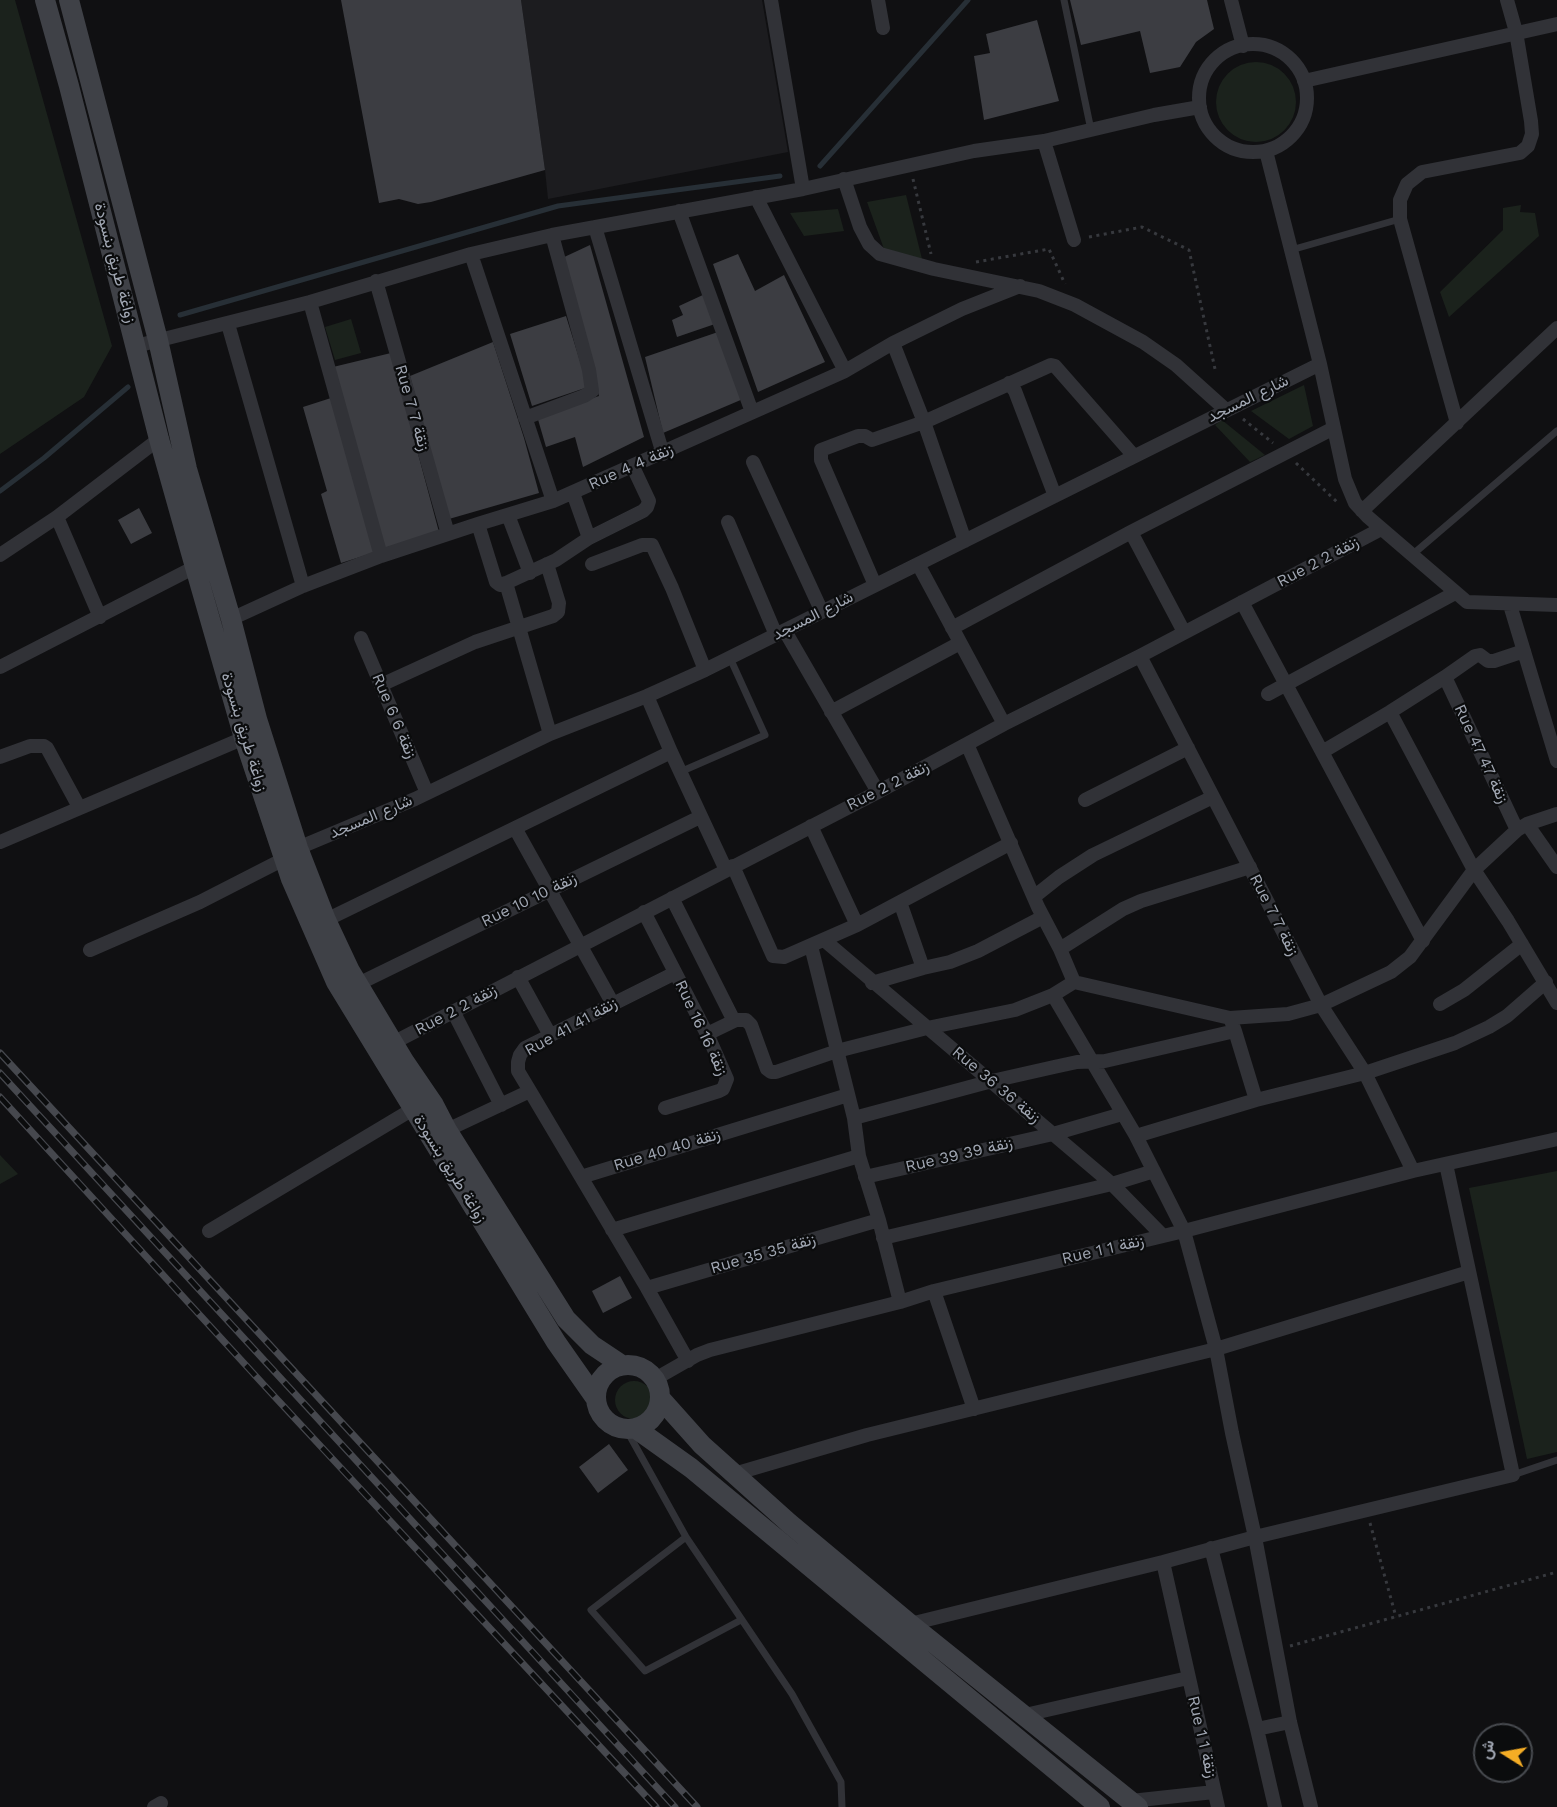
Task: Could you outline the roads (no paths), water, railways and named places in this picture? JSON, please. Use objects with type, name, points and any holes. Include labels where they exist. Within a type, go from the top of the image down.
[{"type":"main road","name":"زواغة طريق بنسودة","points":[[45,0],[159,439],[244,738],[291,854],[358,984],[413,1108],[555,1342],[596,1399]]},
{"type":"main road","name":"زواغة طريق بنسودة","points":[[69,0],[158,340],[187,469],[231,619],[291,854],[315,937],[336,982],[385,1047],[434,1105],[447,1130],[566,1319],[592,1345],[622,1365]]},
{"type":"main road","points":[[630,1429],[645,1424],[652,1418],[658,1408],[660,1398],[655,1379],[643,1368],[622,1365],[603,1377],[597,1388],[598,1409],[607,1422],[630,1429],[691,1468],[1100,1807]]},
{"type":"main road","points":[[660,1398],[702,1445],[789,1523],[910,1624],[1135,1804]]},
{"type":"street","points":[[771,0],[803,189]]},
{"type":"street","points":[[878,0],[883,28]]},
{"type":"street","points":[[1231,0],[1243,45]]},
{"type":"street","points":[[1457,423],[1400,219],[1400,200],[1407,184],[1422,172],[1520,153],[1528,146],[1532,134],[1532,121],[1516,32],[1507,0]]},
{"type":"street","points":[[1304,81],[1557,24]]},
{"type":"street","points":[[1243,45],[1268,46],[1282,53],[1296,66],[1304,81],[1306,106],[1299,126],[1285,141],[1266,151],[1244,151],[1224,143],[1208,128],[1200,107],[1201,87],[1209,68],[1224,53],[1243,45]]},
{"type":"street","points":[[136,346],[310,303],[376,281],[471,254],[552,235],[803,189],[974,151],[1044,141],[1154,115],[1200,107]]},
{"type":"street","points":[[1044,141],[1074,240]]},
{"type":"street","points":[[1266,151],[1351,496],[1362,511],[1381,529],[1459,596],[1472,604],[1557,605]]},
{"type":"street","points":[[844,179],[860,228],[869,244],[880,254],[934,269],[1020,286],[1075,305],[1143,342],[1176,365],[1226,410]]},
{"type":"street","points":[[756,197],[845,371]]},
{"type":"street","points":[[679,211],[752,412]]},
{"type":"street","points":[[595,227],[663,454]]},
{"type":"street","points":[[525,418],[592,391],[589,370],[552,235]]},
{"type":"street","points":[[471,254],[553,501]]},
{"type":"street","name":"Rue 7 زنقة 7","points":[[376,281],[448,534]]},
{"type":"street","name":"Rue 4 زنقة 4","points":[[231,619],[303,586],[381,556],[573,493],[845,371],[893,343],[962,309],[1020,286]]},
{"type":"street","points":[[310,303],[381,556]]},
{"type":"street","points":[[228,324],[303,586]]},
{"type":"street","points":[[1362,511],[1557,328]]},
{"type":"street","points":[[893,343],[924,422],[965,540]]},
{"type":"street","name":"شارع المسجد","points":[[90,950],[200,902],[291,854],[427,793],[550,734],[647,696],[705,670],[1320,364]]},
{"type":"street","points":[[875,585],[820,454],[821,450],[858,436],[872,440],[924,422],[1047,366],[1055,366],[1134,456]]},
{"type":"street","points":[[1009,383],[1015,391],[1055,496]]},
{"type":"street","points":[[952,628],[1131,532],[1334,428]]},
{"type":"street","points":[[0,555],[57,517],[159,439]]},
{"type":"street","points":[[753,462],[822,612]]},
{"type":"street","points":[[478,524],[496,582],[500,585],[506,583],[530,573],[589,538],[643,512],[649,501],[633,467]]},
{"type":"street","points":[[573,493],[589,538]]},
{"type":"street","points":[[508,514],[530,573]]},
{"type":"street","points":[[57,517],[100,616]]},
{"type":"street","points":[[728,522],[780,633],[831,712],[878,792]]},
{"type":"street","name":"Rue 2 زنقة 2","points":[[385,1047],[1381,529]]},
{"type":"street","points":[[1131,532],[1184,632]]},
{"type":"street","points":[[592,564],[642,545],[652,545],[660,559],[705,670]]},
{"type":"street","points":[[381,685],[475,642],[553,616],[558,612],[559,603],[547,564]]},
{"type":"street","points":[[918,564],[1004,724]]},
{"type":"street","points":[[0,667],[195,567]]},
{"type":"street","points":[[506,583],[550,734]]},
{"type":"street","points":[[1268,694],[1459,596]]},
{"type":"street","points":[[1242,602],[1423,941]]},
{"type":"street","points":[[1510,605],[1557,760]]},
{"type":"street","name":"Rue 6 زنقة 6","points":[[361,638],[427,793]]},
{"type":"street","points":[[831,712],[960,643]]},
{"type":"street","points":[[1322,752],[1390,712],[1478,654],[1488,661],[1494,661],[1524,651]]},
{"type":"street","name":"Rue 7 زنقة 7","points":[[1140,656],[1321,1005],[1365,1073],[1413,1171]]},
{"type":"street","name":"Rue 47 زنقة 47","points":[[1445,677],[1522,827],[1557,867]]},
{"type":"street","points":[[647,696],[700,817],[730,868],[773,956],[784,957],[857,925],[1011,843]]},
{"type":"street","points":[[1390,712],[1474,870],[1557,1003]]},
{"type":"street","points":[[0,842],[244,738]]},
{"type":"street","points":[[967,744],[1074,982]]},
{"type":"street","points":[[0,757],[30,746],[44,746],[79,807]]},
{"type":"street","points":[[1085,800],[1188,747]]},
{"type":"street","points":[[326,920],[671,752]]},
{"type":"street","points":[[1035,896],[1093,855],[1213,797]]},
{"type":"street","points":[[854,1118],[992,1081],[1054,1067],[1105,1061],[1232,1025],[1321,1005],[1391,972],[1410,957],[1474,870],[1522,827],[1557,814]]},
{"type":"street","name":"Rue 10 زنقة 10","points":[[358,984],[700,817]]},
{"type":"street","points":[[811,826],[857,925]]},
{"type":"street","points":[[515,828],[613,1004]]},
{"type":"street","points":[[1060,949],[1123,909],[1250,867]]},
{"type":"street","points":[[672,898],[734,1021]]},
{"type":"street","points":[[900,902],[923,968]]},
{"type":"street","name":"Rue 16 زنقة 16","points":[[644,912],[727,1078],[726,1084],[719,1091],[665,1108]]},
{"type":"street","points":[[872,982],[950,962],[978,951],[1043,917]]},
{"type":"street","points":[[818,943],[837,1051],[854,1118],[859,1156],[879,1220],[900,1302]]},
{"type":"street","name":"Rue 36 زنقة 36","points":[[818,943],[872,982],[992,1081],[1112,1184],[1162,1236]]},
{"type":"street","points":[[1440,1004],[1464,990],[1522,944]]},
{"type":"street","name":"Rue 41 زنقة 41","points":[[530,1091],[518,1071],[520,1055],[525,1048],[675,973]]},
{"type":"street","points":[[518,977],[550,1035]]},
{"type":"street","points":[[707,1034],[734,1021],[746,1020],[751,1025],[764,1063],[771,1072],[776,1072],[837,1051],[927,1028],[1014,1010],[1053,995],[1074,982],[1232,1025]]},
{"type":"street","points":[[1136,1136],[1256,1100],[1365,1073],[1455,1043],[1489,1028],[1507,1016],[1546,982]]},
{"type":"street","points":[[1053,995],[1136,1136],[1184,1231],[1216,1349],[1290,1722],[1311,1807]]},
{"type":"street","points":[[453,1011],[501,1105]]},
{"type":"street","points":[[1232,1025],[1256,1100]]},
{"type":"street","points":[[447,1130],[530,1091],[688,1361]]},
{"type":"street","name":"Rue 40 زنقة 40","points":[[580,1177],[848,1095]]},
{"type":"street","points":[[209,1231],[413,1108]]},
{"type":"street","name":"Rue 39 زنقة 39","points":[[865,1177],[1053,1134],[1122,1114]]},
{"type":"street","name":"Rue 1 زنقة 1","points":[[655,1379],[697,1354],[710,1350],[900,1302],[934,1291],[1184,1231],[1413,1171],[1557,1139]]},
{"type":"street","points":[[612,1230],[859,1156]]},
{"type":"street","points":[[910,1624],[1513,1475],[1446,1164]]},
{"type":"street","points":[[883,1238],[1154,1172]]},
{"type":"street","name":"Rue 35 زنقة 35","points":[[646,1288],[879,1220]]},
{"type":"street","points":[[734,1474],[867,1435],[1216,1349],[1469,1272]]},
{"type":"street","points":[[934,1291],[974,1408]]},
{"type":"street","points":[[1211,1548],[1275,1807]]},
{"type":"street","name":"Rue 1 زنقة 1","points":[[1163,1562],[1218,1807]]},
{"type":"street","points":[[1024,1716],[1188,1678]]},
{"type":"street","points":[[1257,1729],[1290,1722]]},
{"type":"street","points":[[1135,1804],[1214,1792]]},
{"type":"lane","points":[[1064,0],[1091,130]]},
{"type":"lane","points":[[1291,249],[1400,219]]},
{"type":"lane","points":[[1412,555],[1557,431]]},
{"type":"lane","points":[[680,772],[765,735],[730,657]]},
{"type":"lane","points":[[630,1429],[686,1536],[792,1694],[841,1782],[842,1807]]},
{"type":"lane","points":[[1513,1475],[1557,1460]]},
{"type":"lane","points":[[686,1536],[591,1610],[645,1671],[741,1620]]},
{"type":"waterway","points":[[820,166],[968,0]]},
{"type":"waterway","points":[[180,315],[558,206],[780,176]]},
{"type":"waterway","points":[[0,491],[44,458],[128,387]]},
{"type":"railway","points":[[0,1053],[697,1807]]},
{"type":"railway","points":[[0,1073],[675,1807]]},
{"type":"railway","points":[[0,1097],[656,1807]]}]
